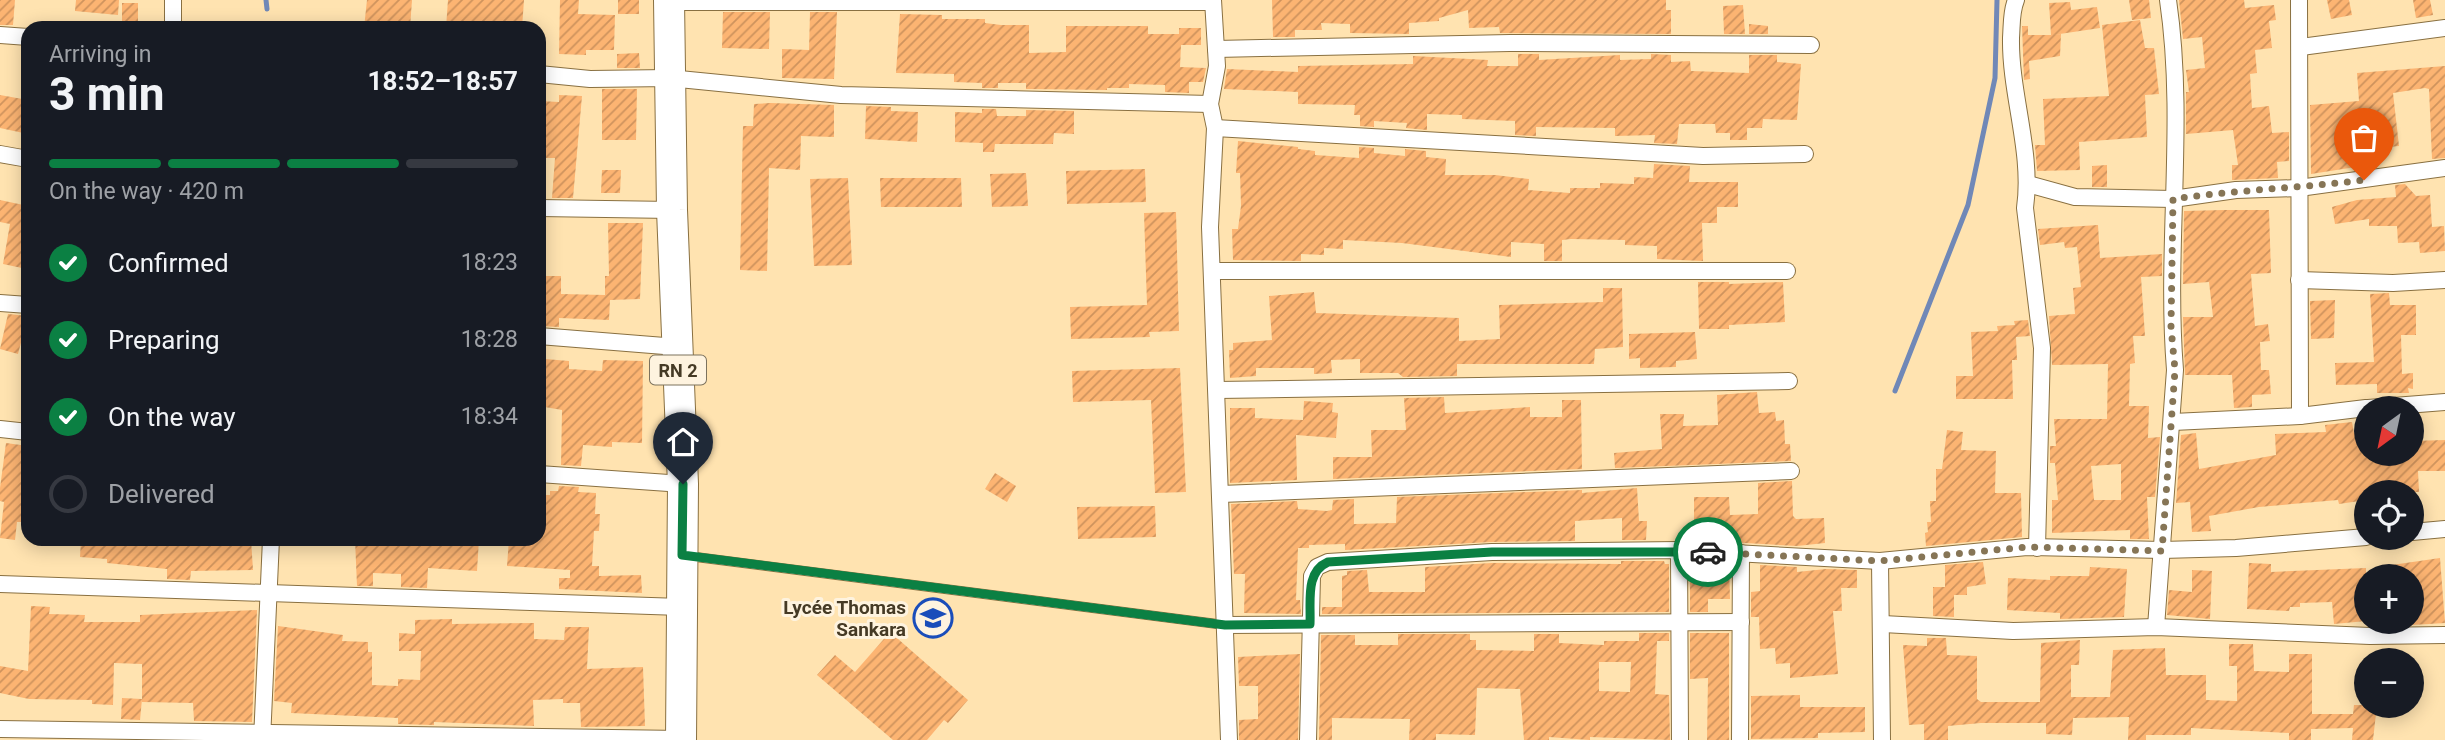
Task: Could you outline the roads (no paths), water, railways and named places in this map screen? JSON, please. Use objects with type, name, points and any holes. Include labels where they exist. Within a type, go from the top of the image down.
[{"type":"highway","name":"RN 2","points":[[669,1],[672,210],[683,484],[681,740]]},
{"type":"street","points":[[173,0],[173,21]]},
{"type":"street","points":[[2016,0],[2012,10],[2011,69],[2028,184],[2025,208],[2042,348],[2037,548]]},
{"type":"street","points":[[2156,627],[2173,422],[2173,199],[2177,85],[2168,0]]},
{"type":"street","points":[[2299,0],[2300,416]]},
{"type":"street","points":[[669,1],[1213,1],[1217,66],[1210,103],[1214,128],[1212,271],[1229,740]]},
{"type":"street","points":[[2301,47],[2445,28]]},
{"type":"street","points":[[0,35],[21,36]]},
{"type":"street","points":[[1216,49],[1524,43],[1811,45]]},
{"type":"street","points":[[546,75],[590,79],[669,78],[841,95],[1210,103]]},
{"type":"street","points":[[1214,128],[1703,156],[1805,153]]},
{"type":"street","points":[[0,153],[21,158]]},
{"type":"street","points":[[2028,184],[2075,197],[2173,199],[2236,190],[2300,188],[2445,168]]},
{"type":"street","points":[[546,208],[672,210]]},
{"type":"street","points":[[1212,271],[1787,271]]},
{"type":"street","points":[[2300,279],[2393,283],[2445,280]]},
{"type":"street","points":[[0,303],[21,304]]},
{"type":"street","points":[[546,337],[677,347]]},
{"type":"street","points":[[1217,390],[1788,381]]},
{"type":"street","points":[[2424,404],[2445,402]]},
{"type":"street","points":[[2173,422],[2300,416],[2354,410]]},
{"type":"street","points":[[0,429],[21,431]]},
{"type":"street","points":[[1221,494],[1791,471]]},
{"type":"street","points":[[546,474],[683,484]]},
{"type":"street","points":[[2424,531],[2445,529]]},
{"type":"street","points":[[1308,740],[1312,576],[1317,567],[1328,562],[1492,552],[1679,550],[1880,561],[2037,548],[2162,551],[2354,538]]},
{"type":"street","points":[[262,736],[271,546]]},
{"type":"street","points":[[1679,550],[1680,740]]},
{"type":"street","points":[[1740,740],[1741,553]]},
{"type":"street","points":[[1880,561],[1883,624],[1882,740]]},
{"type":"street","points":[[0,584],[270,596],[681,607]]},
{"type":"street","points":[[1225,625],[1623,621],[1678,625],[1741,622]]},
{"type":"street","points":[[1883,624],[2013,631],[2156,627],[2445,635]]},
{"type":"street","points":[[0,729],[262,736],[681,740]]},
{"type":"lane","points":[[682,555],[1225,625]]},
{"type":"waterway","points":[[266,0],[267,9]]},
{"type":"waterway","points":[[1895,391],[1968,205],[1995,78],[1997,0]]},
{"type":"place","name":"Lycée Thomas Sankara","points":[[933,618]]}]
